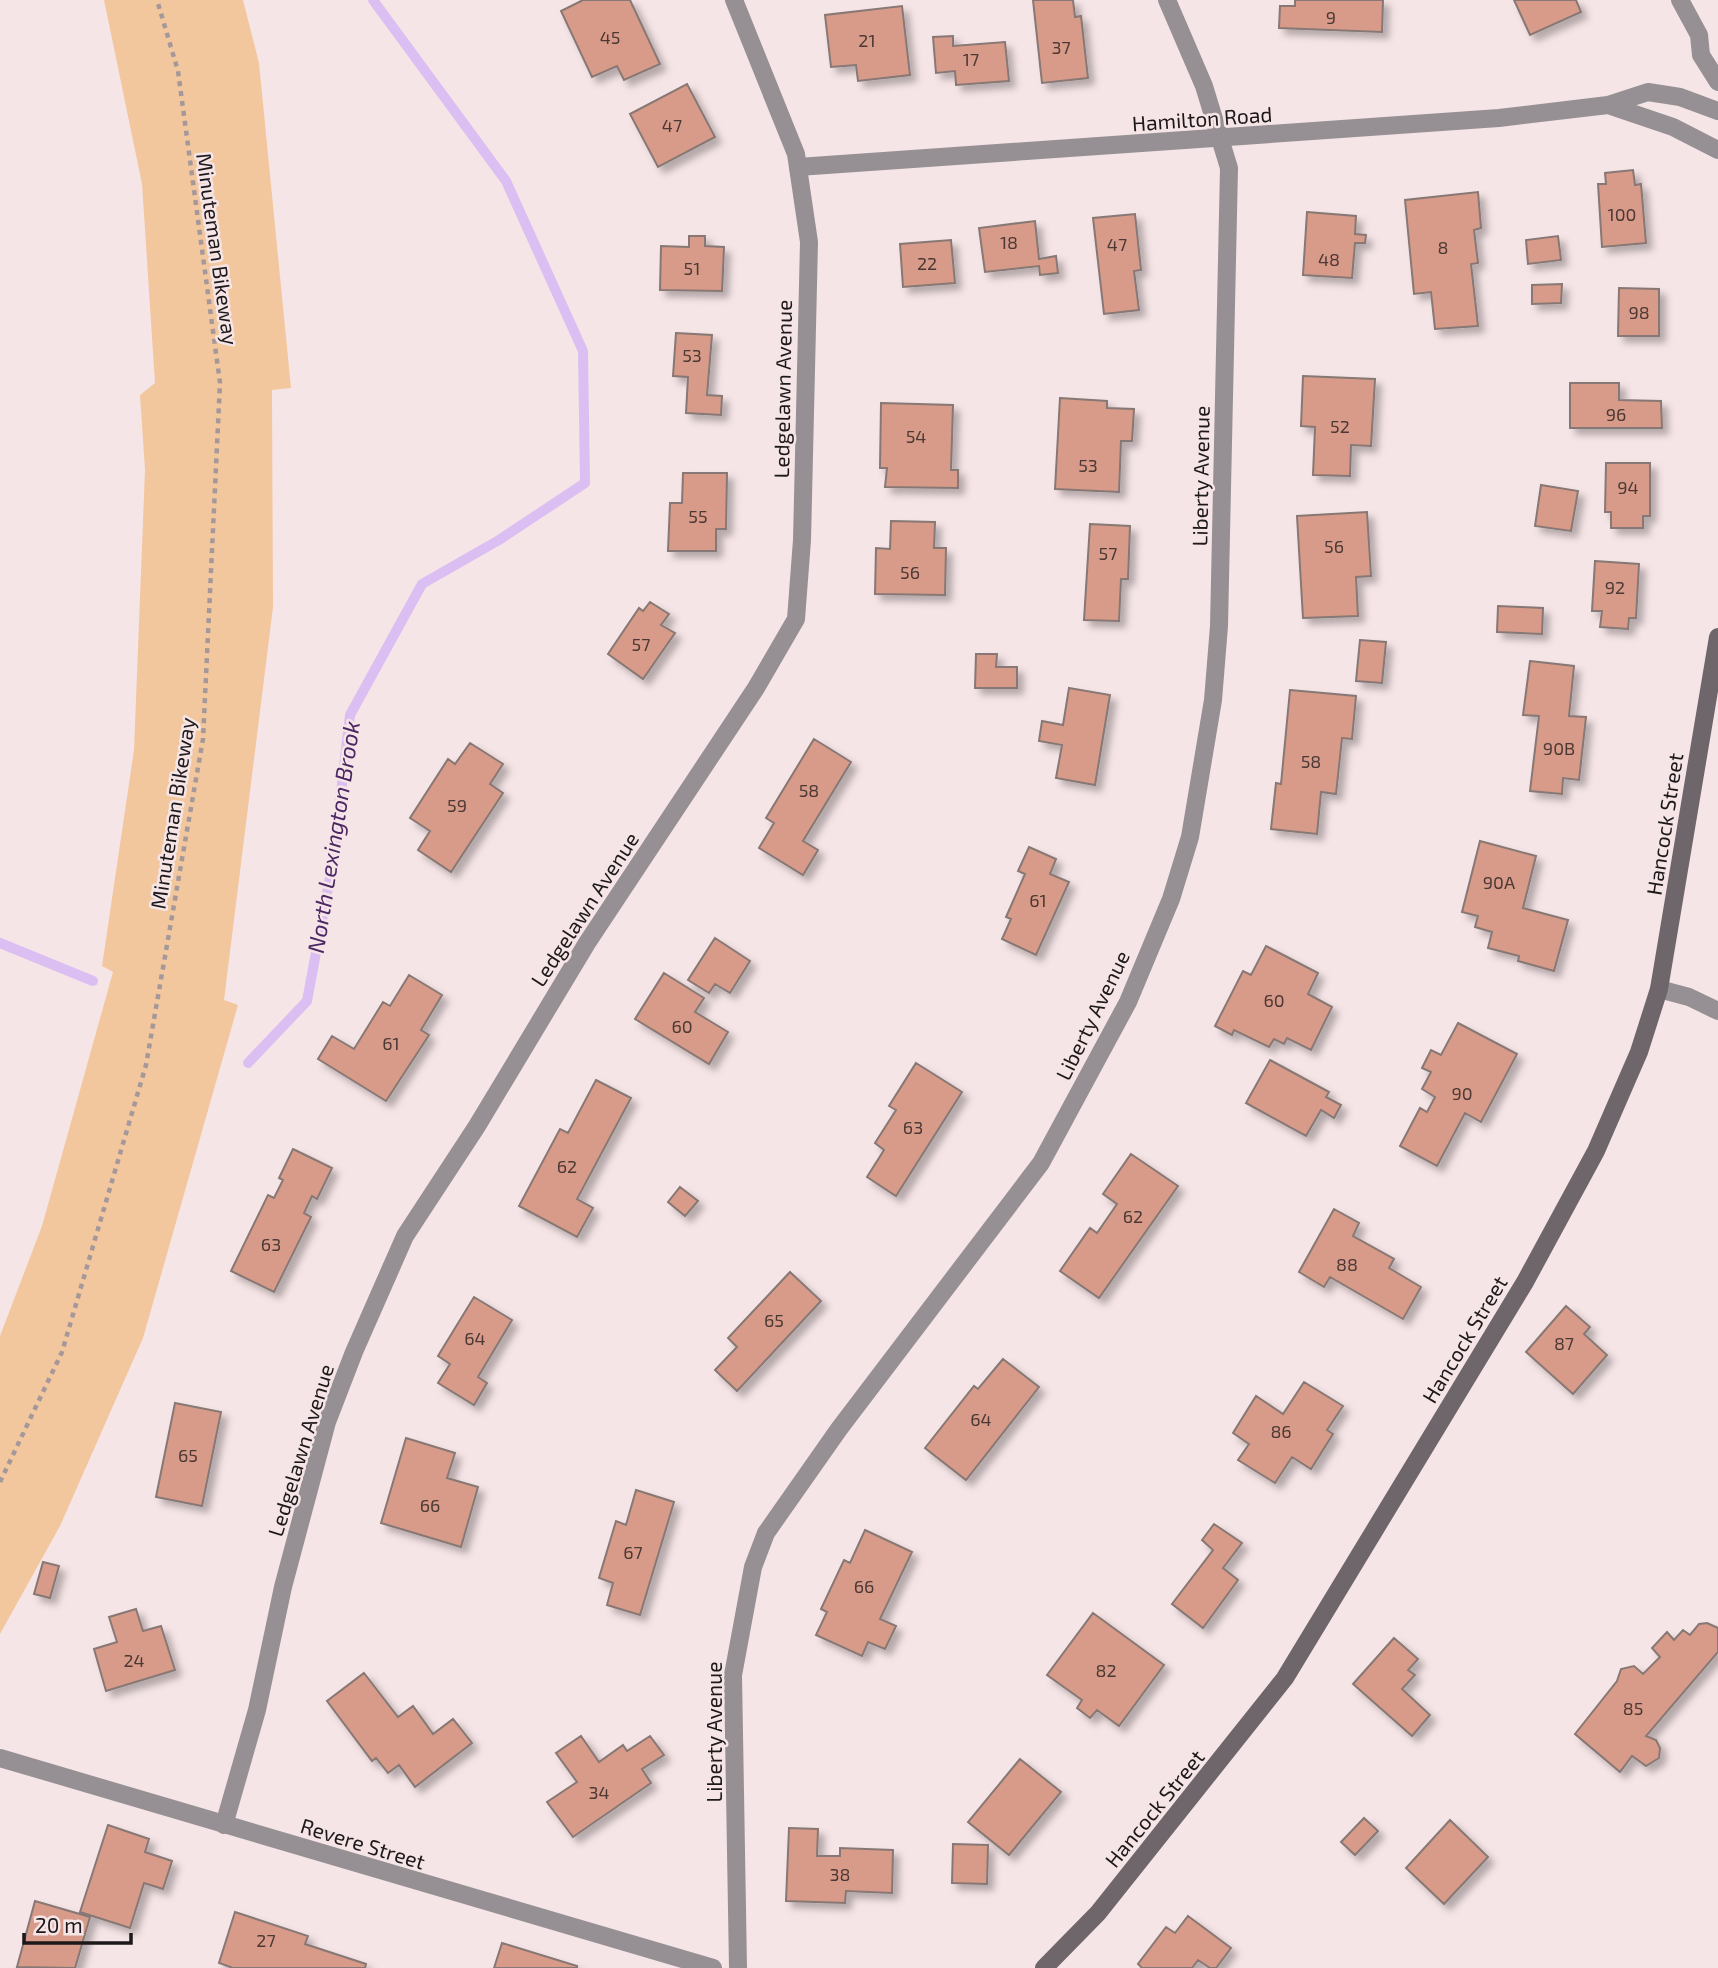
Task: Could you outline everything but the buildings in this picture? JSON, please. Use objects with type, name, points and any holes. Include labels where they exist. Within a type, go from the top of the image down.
[{"type":"main road","name":"Hancock Street","points":[[1045,1968],[1106,1903],[1210,1777],[1292,1667],[1525,1282],[1583,1175],[1628,1081],[1659,989],[1718,636]]},
{"type":"street","name":"Ledgelawn Avenue","points":[[224,1825],[257,1710],[283,1587],[327,1422],[354,1352],[405,1236],[477,1126],[587,943],[756,688],[796,619],[802,540],[809,242],[796,154],[734,0]]},
{"type":"street","name":"Liberty Avenue","points":[[738,1968],[733,1675],[753,1567],[766,1533],[839,1429],[1041,1163],[1128,1002],[1171,899],[1190,837],[1213,700],[1219,626],[1229,168],[1223,139],[1204,86],[1167,0]]},
{"type":"street","points":[[1680,0],[1699,35],[1701,55],[1718,82]]},
{"type":"street","points":[[1699,35],[1718,39]]},
{"type":"street","name":"Hamilton Road","points":[[797,167],[1486,120],[1608,105],[1648,92],[1680,97],[1718,111]]},
{"type":"street","name":"Hamilton Road","points":[[1608,105],[1673,127],[1718,150]]},
{"type":"street","points":[[1659,989],[1689,997],[1718,1011]]},
{"type":"street","name":"Revere Street","points":[[0,1758],[713,1968]]},
{"type":"path","name":"Minuteman Bikeway","points":[[0,1482],[62,1352],[146,1065],[203,739],[220,383],[178,71],[157,0]]},
{"type":"shaded area","points":[[104,0],[243,0],[259,63],[291,388],[272,390],[273,607],[224,1000],[238,1005],[143,1338],[60,1526],[0,1634],[0,1336],[42,1226],[113,972],[102,966],[134,750],[145,470],[140,395],[155,383],[142,184]]},
{"type":"waterway","name":"North Lexington Brook","points":[[248,1063],[307,1001],[333,861],[350,715],[422,584],[499,540],[585,483],[583,351],[506,181],[373,0]]},
{"type":"waterway","name":"North Lexington Brook","points":[[0,943],[93,981]]}]
